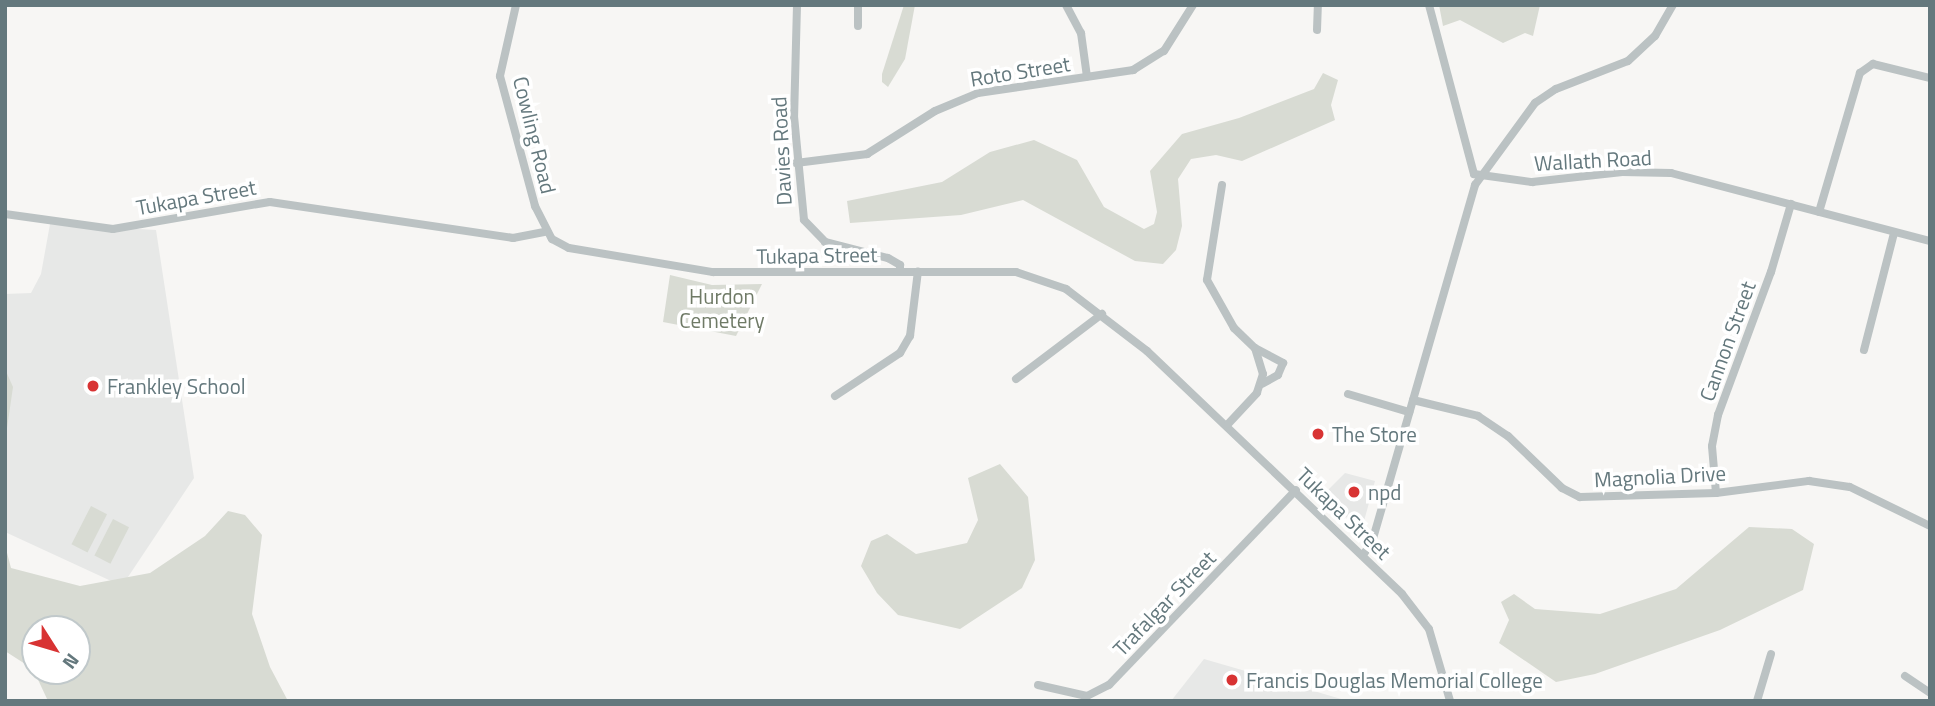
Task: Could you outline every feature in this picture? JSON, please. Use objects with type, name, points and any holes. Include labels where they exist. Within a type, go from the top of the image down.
[{"type":"street","name":"Cowling Road","points":[[516,5],[500,76],[545,232]]},
{"type":"street","name":"Davies Road","points":[[797,5],[796,163],[800,209],[816,237],[836,247],[888,258],[900,265],[900,271]]},
{"type":"street","points":[[858,5],[858,26]]},
{"type":"street","points":[[1066,5],[1077,21],[1087,77]]},
{"type":"street","name":"Roto Street","points":[[796,163],[867,154],[934,111],[978,93],[1133,70],[1156,57],[1174,40],[1193,5]]},
{"type":"street","points":[[1317,30],[1318,5]]},
{"type":"street","points":[[1429,5],[1474,174],[1483,176]]},
{"type":"street","points":[[1363,555],[1372,542],[1471,195],[1535,103],[1556,89],[1628,61],[1655,36],[1673,5]]},
{"type":"street","points":[[1819,212],[1860,72],[1873,64],[1930,78]]},
{"type":"street","name":"Wallath Road","points":[[1483,176],[1532,183],[1622,172],[1671,173],[1930,241]]},
{"type":"street","points":[[1222,185],[1207,279],[1234,328],[1255,348],[1283,363],[1278,374],[1262,384],[1228,424]]},
{"type":"street","name":"Tukapa Street","points":[[5,214],[113,229],[270,202],[513,238],[545,232],[569,248],[713,272],[918,271],[1028,274],[1066,289],[1102,314],[1228,424],[1363,555],[1416,609],[1429,629],[1450,701]]},
{"type":"street","name":"Cannon Street","points":[[1716,494],[1712,446],[1718,415],[1771,272],[1791,204]]},
{"type":"street","points":[[1864,351],[1894,233]]},
{"type":"street","points":[[835,396],[900,353],[910,336],[918,271]]},
{"type":"street","points":[[1016,379],[1102,314]]},
{"type":"street","points":[[1255,348],[1262,384]]},
{"type":"street","points":[[1348,394],[1409,412]]},
{"type":"street","name":"Magnolia Drive","points":[[1413,400],[1478,416],[1508,436],[1562,488],[1580,497],[1716,494],[1809,481],[1850,487],[1930,526]]},
{"type":"street","name":"Trafalgar Street","points":[[1038,685],[1087,696],[1109,685],[1296,490]]},
{"type":"street","points":[[1758,701],[1771,654]]},
{"type":"street","points":[[1905,676],[1930,693]]},
{"type":"shaded area","name":"Frankley School","points":[[50,224],[156,230],[194,478],[122,586],[5,532],[5,294],[31,293],[41,274]]},
{"type":"shaded area","points":[[1345,473],[1375,481],[1361,532],[1324,494]]},
{"type":"shaded area","name":"Francis Douglas Memorial College","points":[[1204,659],[1348,701],[1171,701]]},
{"type":"green space","points":[[904,5],[915,5],[905,59],[888,87],[882,82],[882,74]]},
{"type":"green space","points":[[1439,5],[1540,5],[1533,36],[1525,33],[1503,43],[1460,20],[1443,26]]},
{"type":"green space","points":[[1323,73],[1338,80],[1331,105],[1335,120],[1242,161],[1216,155],[1191,159],[1178,179],[1182,226],[1176,250],[1163,264],[1135,261],[1023,200],[961,215],[850,223],[847,201],[942,182],[990,152],[1034,140],[1077,160],[1104,207],[1144,229],[1154,224],[1157,212],[1150,171],[1182,134],[1239,118],[1314,89]]},
{"type":"green space","name":"Hurdon Cemetery","points":[[670,275],[712,285],[762,284],[736,336],[663,322]]},
{"type":"green space","points":[[5,369],[13,387],[5,442]]},
{"type":"green space","points":[[1000,464],[1028,497],[1035,560],[1022,588],[960,629],[898,615],[877,593],[861,566],[871,541],[887,534],[916,554],[967,543],[978,520],[968,478]]},
{"type":"green space","points":[[91,506],[107,514],[88,552],[71,544]]},
{"type":"green space","points":[[228,511],[245,515],[262,535],[252,614],[270,667],[288,701],[48,701],[40,685],[91,685],[91,615],[21,615],[21,661],[5,651],[5,545],[11,568],[80,586],[150,573],[205,536]]},
{"type":"green space","points":[[113,519],[129,527],[110,564],[94,556]]},
{"type":"green space","points":[[1749,527],[1792,529],[1814,544],[1803,590],[1720,630],[1595,674],[1556,682],[1499,643],[1509,620],[1501,602],[1514,594],[1535,609],[1600,614],[1676,589]]},
{"type":"place","name":"Frankley School","points":[[93,386]]},
{"type":"place","name":"The Store","points":[[1318,434]]},
{"type":"place","name":"npd","points":[[1354,492]]},
{"type":"place","name":"Francis Douglas Memorial College","points":[[1232,680]]}]
